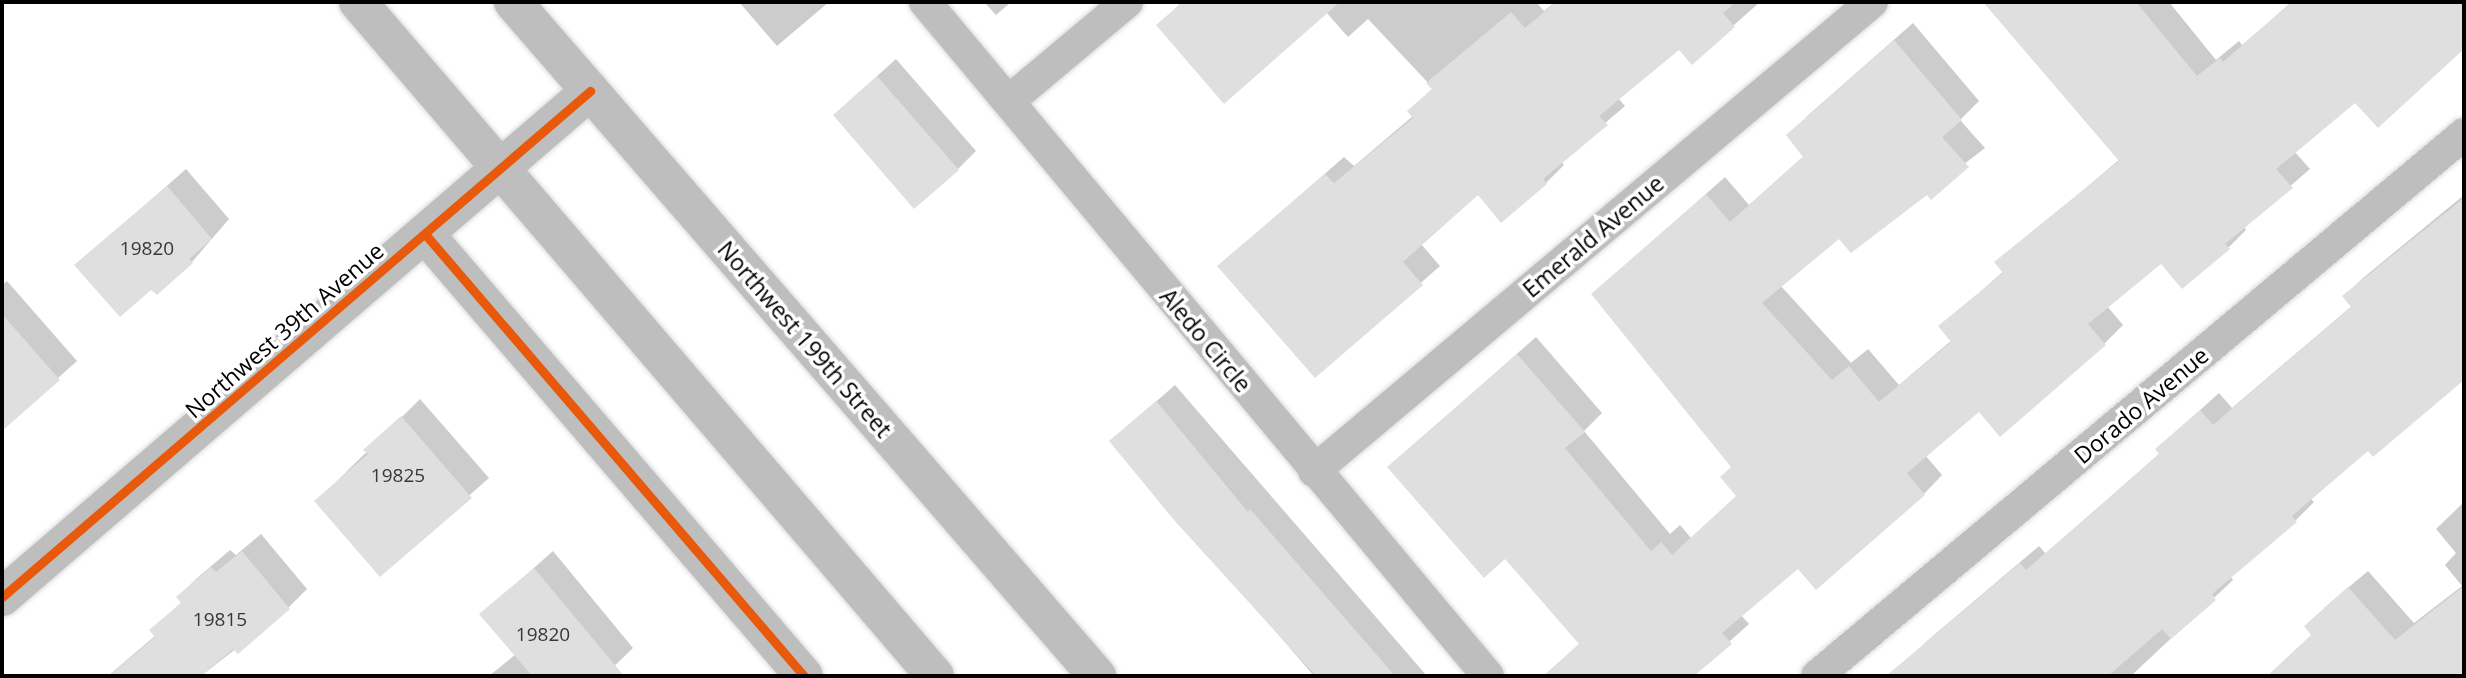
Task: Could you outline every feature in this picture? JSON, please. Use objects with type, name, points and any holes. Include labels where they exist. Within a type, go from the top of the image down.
[{"type":"main road","points":[[358,2],[935,676]]},
{"type":"main road","name":"Northwest 199th Street","points":[[513,2],[1097,676]]},
{"type":"main road","name":"Northwest 39th Avenue","points":[[2,597],[590,91]]},
{"type":"main road","points":[[425,234],[797,674]]},
{"type":"lane","name":"Aledo Circle","points":[[925,2],[1314,471],[1488,676]]},
{"type":"lane","points":[[1009,101],[1127,2]]},
{"type":"lane","name":"Emerald Avenue","points":[[1314,471],[1872,2]]},
{"type":"lane","name":"Dorado Avenue","points":[[1817,676],[2464,134]]},
{"type":"building","points":[[1183,2],[1340,2],[1224,104],[1156,25]]},
{"type":"building","points":[[1556,2],[1736,2],[1723,13],[1735,27],[1692,65],[1679,50],[1599,116],[1608,125],[1543,179],[1547,184],[1501,223],[1478,195],[1403,262],[1423,285],[1315,378],[1217,266],[1325,174],[1334,183],[1413,118],[1407,111],[1432,89],[1426,83],[1511,12],[1525,28]]},
{"type":"building","points":[[1983,2],[2136,2],[2197,76],[2220,58],[2223,62],[2291,2],[2464,2],[2464,49],[2378,128],[2355,103],[2276,169],[2293,188],[2225,244],[2230,249],[2182,289],[2161,264],[2088,324],[2106,345],[2000,437],[1979,412],[1907,473],[1925,495],[1816,590],[1798,569],[1722,633],[1732,644],[1694,676],[1543,676],[1579,644],[1505,559],[1484,578],[1387,467],[1517,354],[1585,432],[1565,448],[1651,551],[1661,542],[1672,555],[1736,496],[1720,477],[1731,467],[1591,294],[1706,194],[1730,222],[1803,157],[1786,135],[1894,40],[1962,120],[1942,137],[1969,167],[1931,200],[1927,195],[1851,253],[1839,239],[1762,303],[1832,380],[1849,366],[1879,402],[1951,342],[1938,326],[2003,273],[1994,262],[2119,161]]},
{"type":"building","points":[[877,76],[959,170],[914,209],[833,115]]},
{"type":"building","points":[[167,186],[212,239],[189,259],[193,263],[157,295],[151,290],[120,317],[74,265]]},
{"type":"building","points":[[2464,198],[2464,380],[2373,457],[2368,451],[2292,516],[2297,522],[2212,594],[2216,600],[2171,639],[2162,629],[2108,676],[1886,676],[2020,563],[2026,570],[2159,454],[2155,449],[2200,410],[2213,425],[2351,307],[2342,296]]},
{"type":"building","points":[[2,314],[60,380],[2,431]]},
{"type":"building","points":[[1156,401],[1248,512],[1250,509],[1395,676],[1316,676],[1174,520],[1109,441]]},
{"type":"building","points":[[401,416],[472,498],[380,577],[314,501],[368,454],[363,450]]},
{"type":"building","points":[[242,551],[290,609],[238,654],[233,649],[201,676],[109,676],[155,637],[149,630],[181,603],[176,597],[211,567],[216,572]]},
{"type":"building","points":[[534,568],[624,676],[532,676],[479,614]]},
{"type":"building","points":[[2464,586],[2464,676],[2267,676],[2311,635],[2304,626],[2348,587],[2395,640]]},
{"type":"cycle path","points":[[2,597],[590,91]]},
{"type":"cycle path","points":[[425,234],[804,676]]}]
